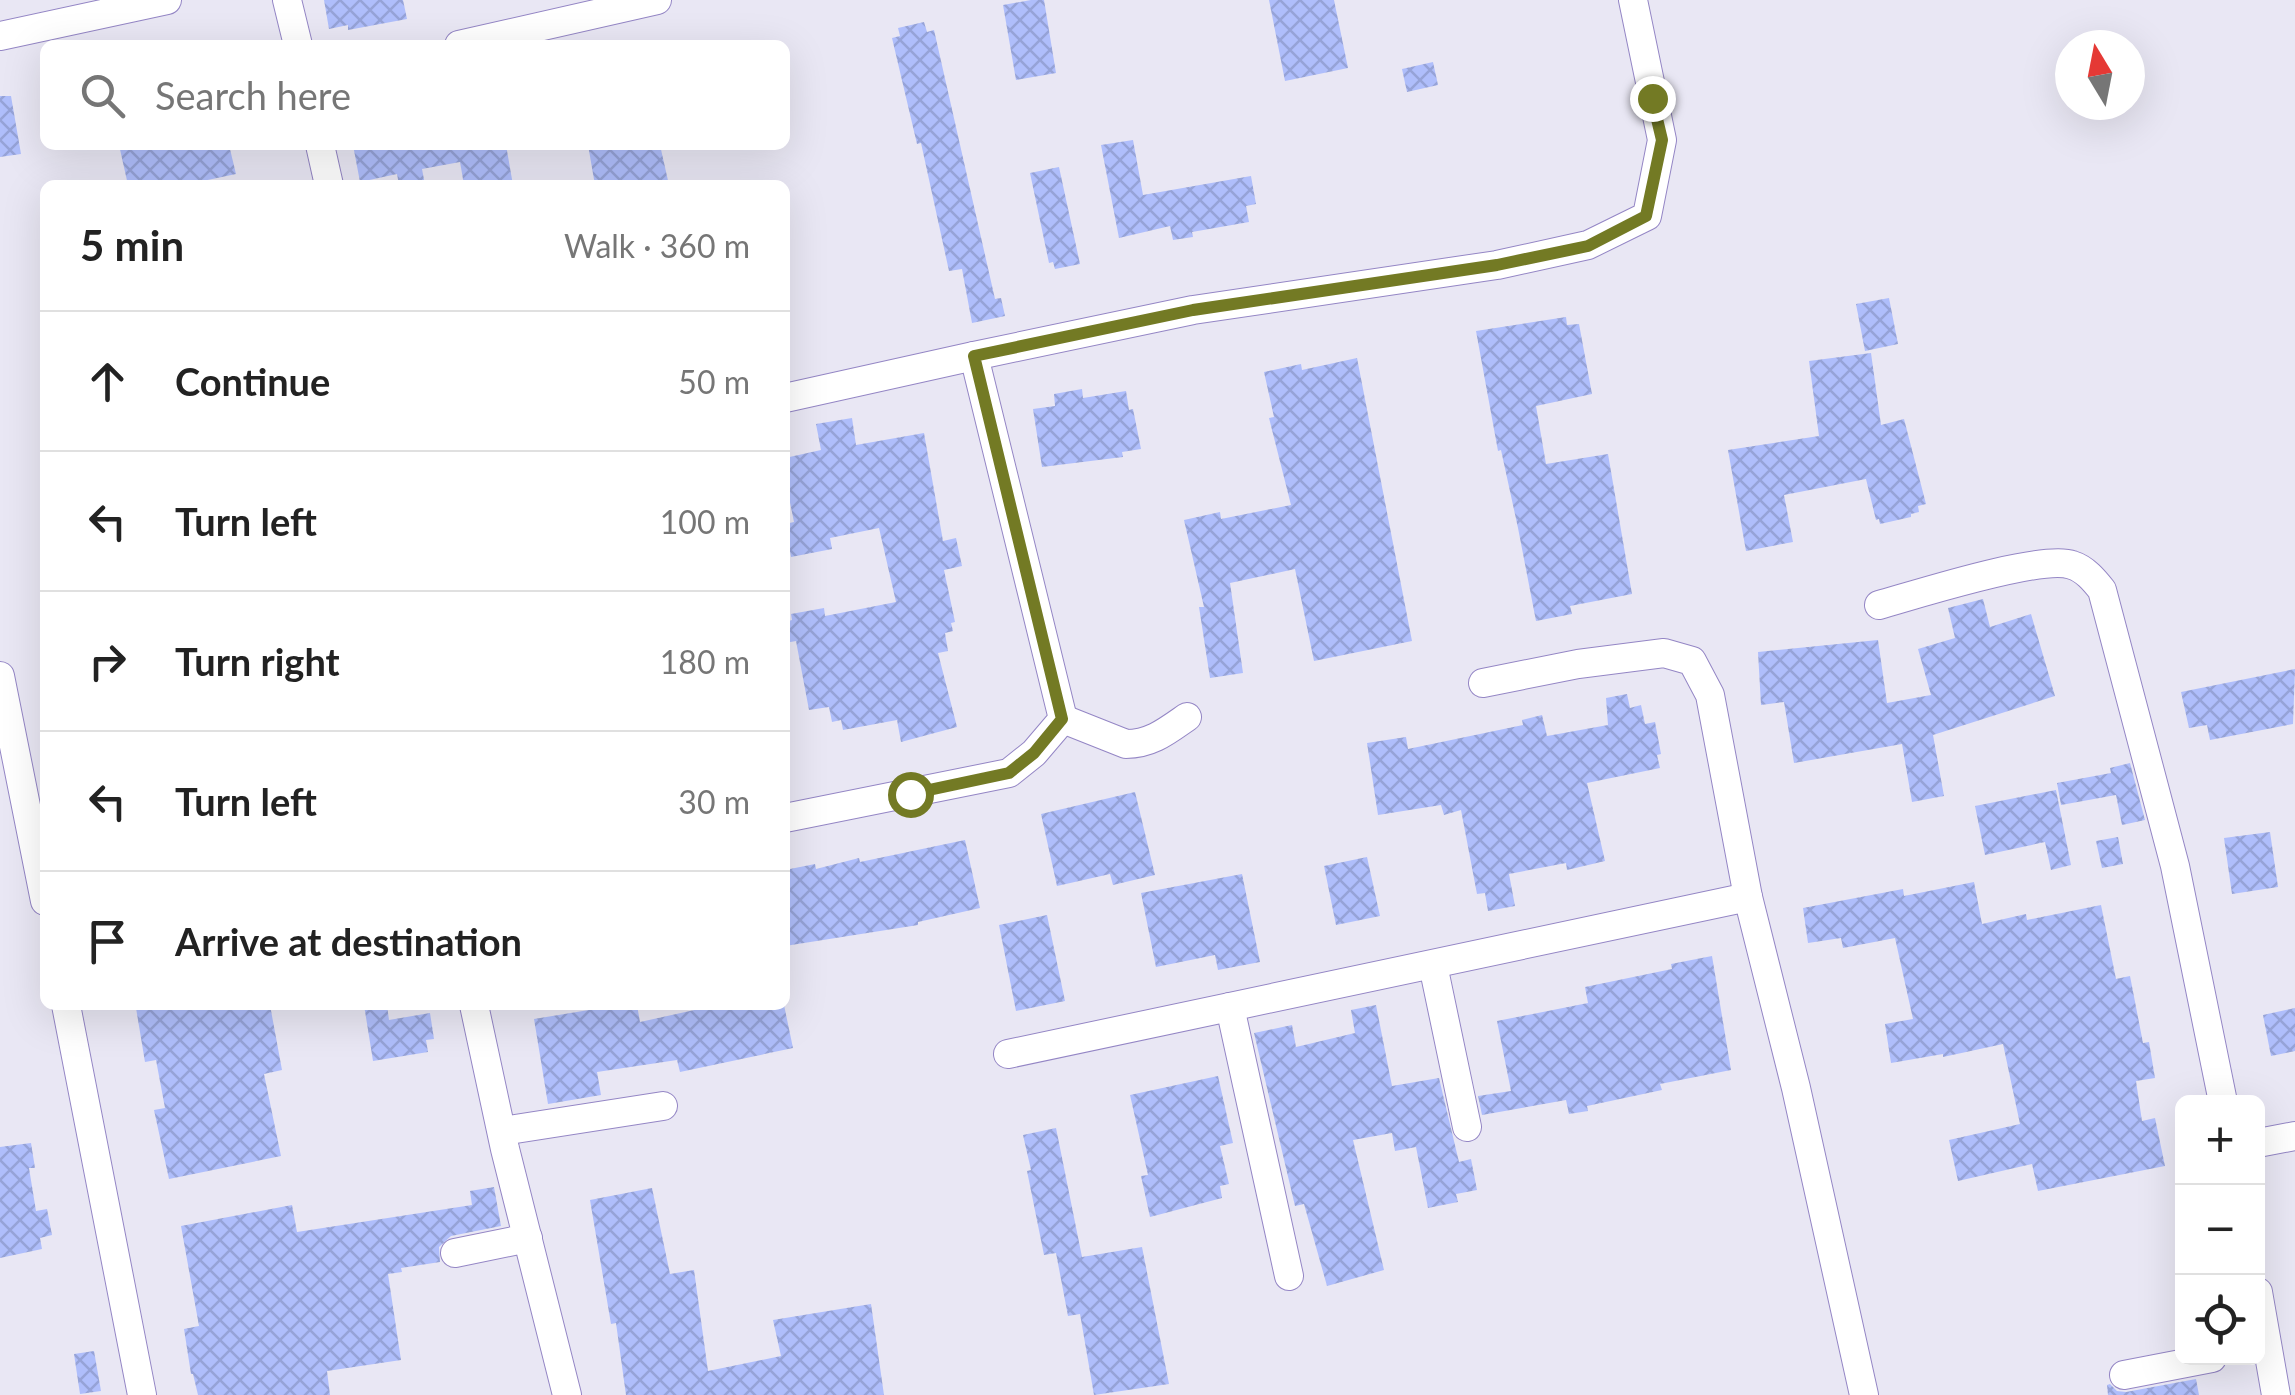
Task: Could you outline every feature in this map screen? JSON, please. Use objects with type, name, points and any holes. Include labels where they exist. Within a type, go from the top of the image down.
[{"type":"street","points":[[0,36],[167,0]]},
{"type":"street","points":[[287,0],[297,40]]},
{"type":"street","points":[[481,40],[657,0]]},
{"type":"street","points":[[790,397],[1193,310],[1515,261],[1588,246],[1646,216],[1662,140],[1633,0]]},
{"type":"street","points":[[321,150],[327,180]]},
{"type":"street","points":[[974,356],[1062,719]]},
{"type":"street","points":[[1879,605],[1992,574],[2049,564],[2070,564],[2090,576],[2102,590],[2171,849],[2222,1095]]},
{"type":"street","points":[[1483,683],[1578,664],[1664,653],[1692,661],[1710,696],[1748,897],[1796,1088],[1864,1395]]},
{"type":"street","points":[[0,676],[40,877]]},
{"type":"street","points":[[1062,719],[1126,744],[1147,742],[1187,717]]},
{"type":"street","points":[[790,817],[1009,773],[1034,753],[1062,719]]},
{"type":"street","points":[[1008,1054],[1748,897]]},
{"type":"street","points":[[1433,965],[1467,1127]]},
{"type":"street","points":[[1230,1007],[1289,1276]]},
{"type":"street","points":[[67,1010],[142,1395]]},
{"type":"street","points":[[475,1010],[566,1395]]},
{"type":"street","points":[[502,1130],[663,1106]]},
{"type":"street","points":[[2265,1142],[2295,1136]]},
{"type":"street","points":[[455,1253],[528,1238]]},
{"type":"street","points":[[2265,1358],[2276,1395]]},
{"type":"street","points":[[2124,1375],[2176,1365]]},
{"type":"building","points":[[324,0],[403,0],[407,19],[348,30],[348,25],[329,29]]},
{"type":"building","points":[[1044,0],[1056,73],[1016,80],[1003,5]]},
{"type":"building","points":[[1269,0],[1334,0],[1348,68],[1285,81]]},
{"type":"building","points":[[924,22],[927,32],[934,30],[995,299],[1001,298],[1005,316],[972,323],[962,269],[949,271],[921,143],[917,144],[892,38],[900,36],[898,28]]},
{"type":"building","points":[[1433,62],[1438,85],[1407,92],[1402,69]]},
{"type":"building","points":[[0,96],[11,96],[21,154],[0,157]]},
{"type":"building","points":[[1133,140],[1143,195],[1251,176],[1256,204],[1246,206],[1249,222],[1192,232],[1193,237],[1173,240],[1170,226],[1119,238],[1101,145]]},
{"type":"building","points":[[120,150],[230,150],[236,174],[208,180],[127,180]]},
{"type":"building","points":[[354,150],[507,150],[512,180],[463,180],[460,162],[422,169],[424,180],[398,180],[397,174],[360,180]]},
{"type":"building","points":[[589,150],[661,150],[668,180],[594,180]]},
{"type":"building","points":[[1059,167],[1080,264],[1055,269],[1053,262],[1049,263],[1030,173]]},
{"type":"building","points":[[1889,298],[1898,344],[1865,351],[1856,304]]},
{"type":"building","points":[[1566,317],[1567,325],[1579,324],[1592,394],[1536,406],[1546,464],[1608,454],[1632,594],[1570,606],[1572,614],[1536,621],[1476,331]]},
{"type":"building","points":[[1871,353],[1881,425],[1904,419],[1926,504],[1918,506],[1919,512],[1911,517],[1880,524],[1866,479],[1784,495],[1793,542],[1746,551],[1728,450],[1819,436],[1809,361]]},
{"type":"building","points":[[1357,358],[1412,641],[1314,661],[1295,569],[1230,583],[1243,673],[1210,678],[1199,607],[1204,607],[1184,520],[1220,512],[1221,519],[1291,505],[1269,418],[1274,417],[1264,372],[1301,364],[1302,370]]},
{"type":"building","points":[[1082,389],[1083,398],[1126,391],[1141,449],[1122,452],[1123,457],[1042,467],[1033,409],[1055,406],[1054,394]]},
{"type":"building","points":[[852,418],[856,445],[924,433],[943,541],[956,538],[962,566],[944,570],[955,622],[951,623],[953,631],[945,633],[948,651],[938,653],[957,727],[901,742],[897,720],[843,730],[841,720],[832,722],[829,707],[809,710],[796,641],[790,642],[791,614],[824,608],[825,616],[896,602],[879,528],[830,538],[832,549],[791,557],[790,523],[794,522],[790,457],[821,450],[816,424]]},
{"type":"building","points":[[1983,599],[1990,627],[2031,614],[2055,696],[1933,735],[1944,796],[1912,802],[1902,744],[1794,763],[1784,702],[1761,705],[1758,652],[1878,640],[1887,703],[1931,695],[1918,649],[1955,638],[1948,608]]},
{"type":"building","points":[[2295,669],[2293,724],[2210,740],[2207,725],[2189,728],[2181,692]]},
{"type":"building","points":[[1627,694],[1630,708],[1641,705],[1645,724],[1655,722],[1660,768],[1587,783],[1605,861],[1567,870],[1566,863],[1509,874],[1515,906],[1488,911],[1485,893],[1477,894],[1461,810],[1444,815],[1441,805],[1378,815],[1367,743],[1406,737],[1408,749],[1523,725],[1522,720],[1542,715],[1547,736],[1608,725],[1606,698]]},
{"type":"building","points":[[2130,763],[2145,820],[2122,825],[2116,795],[2061,805],[2057,783],[2111,773],[2110,768]]},
{"type":"building","points":[[2056,790],[2071,865],[2051,870],[2045,842],[1985,855],[1975,806]]},
{"type":"building","points":[[1135,792],[1155,875],[1113,885],[1110,874],[1057,886],[1041,814]]},
{"type":"building","points":[[2270,832],[2278,887],[2232,894],[2224,838]]},
{"type":"building","points":[[2118,837],[2123,864],[2102,868],[2096,841]]},
{"type":"building","points":[[965,840],[980,908],[918,925],[790,945],[790,869],[815,864],[816,869],[859,858],[860,862]]},
{"type":"building","points":[[1367,857],[1380,916],[1336,925],[1324,866]]},
{"type":"building","points":[[1242,874],[1260,962],[1218,970],[1215,955],[1156,967],[1141,893]]},
{"type":"building","points":[[1974,882],[1982,924],[2026,914],[2027,920],[2101,905],[2116,979],[2130,976],[2143,1043],[2149,1042],[2155,1078],[2136,1081],[2142,1121],[2155,1118],[2165,1166],[2038,1191],[2032,1164],[1958,1181],[1949,1140],[2020,1124],[2003,1044],[1891,1063],[1885,1024],[1913,1019],[1895,938],[1843,948],[1841,938],[1808,943],[1803,908],[1903,889],[1904,896]]},
{"type":"building","points":[[1047,915],[1065,1001],[1016,1011],[999,925]]},
{"type":"building","points":[[1712,956],[1731,1070],[1660,1084],[1662,1090],[1587,1106],[1588,1111],[1569,1114],[1566,1100],[1482,1115],[1478,1096],[1511,1091],[1497,1021],[1588,1003],[1585,987],[1672,969],[1671,964]]},
{"type":"building","points":[[1376,1005],[1392,1086],[1439,1078],[1459,1162],[1471,1159],[1477,1190],[1456,1194],[1458,1202],[1428,1208],[1416,1147],[1395,1151],[1392,1133],[1353,1140],[1384,1270],[1327,1286],[1304,1204],[1295,1206],[1254,1033],[1292,1025],[1296,1047],[1355,1033],[1351,1010]]},
{"type":"building","points":[[2295,1008],[2295,1051],[2271,1056],[2263,1015]]},
{"type":"building","points":[[136,1010],[271,1010],[282,1070],[264,1074],[281,1156],[169,1179],[154,1110],[165,1108],[156,1060],[145,1062]]},
{"type":"building","points":[[365,1010],[388,1010],[389,1020],[430,1013],[434,1039],[426,1040],[428,1052],[373,1061]]},
{"type":"building","points":[[589,1010],[638,1010],[640,1022],[694,1010],[785,1010],[793,1048],[680,1072],[677,1060],[597,1072],[601,1095],[548,1104],[534,1019]]},
{"type":"building","points":[[1218,1076],[1233,1143],[1220,1146],[1229,1184],[1220,1186],[1222,1198],[1150,1217],[1141,1176],[1148,1175],[1130,1095]]},
{"type":"building","points":[[1056,1128],[1082,1257],[1142,1247],[1169,1384],[1094,1395],[1080,1314],[1068,1316],[1056,1253],[1044,1255],[1027,1171],[1031,1170],[1023,1135]]},
{"type":"building","points":[[31,1143],[35,1168],[29,1168],[36,1211],[47,1209],[52,1235],[40,1238],[42,1249],[0,1258],[0,1147]]},
{"type":"building","points":[[494,1187],[501,1226],[451,1236],[439,1247],[440,1262],[388,1274],[401,1360],[327,1371],[330,1395],[198,1395],[184,1329],[199,1326],[181,1226],[292,1205],[297,1232],[472,1205],[470,1191]]},
{"type":"building","points":[[652,1188],[670,1274],[694,1270],[708,1371],[781,1356],[773,1320],[871,1304],[884,1395],[626,1395],[616,1323],[611,1324],[590,1200]]},
{"type":"building","points":[[94,1351],[101,1391],[80,1394],[74,1354]]},
{"type":"building","points":[[2196,1379],[2199,1395],[2108,1395],[2110,1384],[2117,1391],[2126,1392]]},
{"type":"route","points":[[910,794],[1009,773],[1034,753],[1062,719],[974,356],[1193,310],[1497,265],[1588,246],[1646,216],[1662,140],[1652,98]]}]
